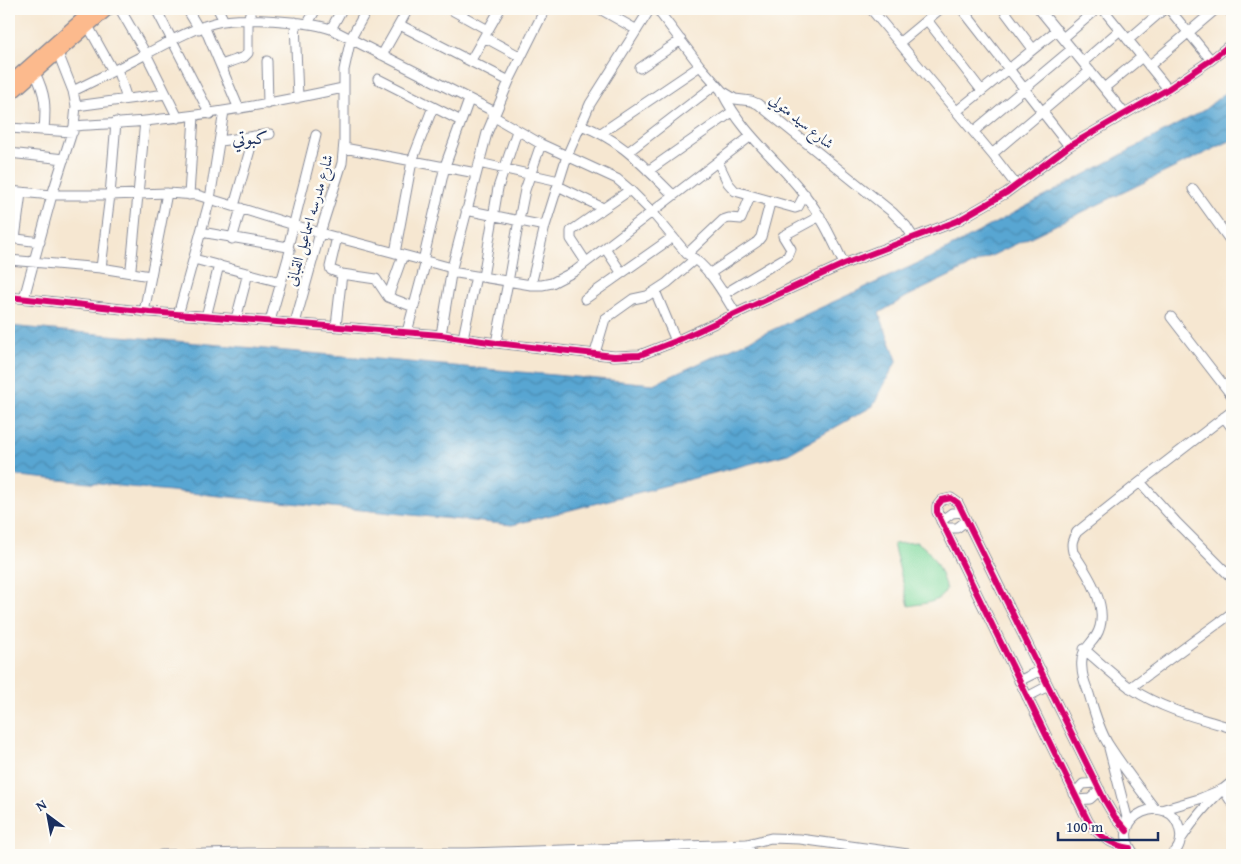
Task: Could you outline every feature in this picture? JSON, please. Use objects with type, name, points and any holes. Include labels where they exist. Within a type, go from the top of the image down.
[{"type":"main road","points":[[9,82],[93,9]]},
{"type":"main road","points":[[9,96],[108,9]]},
{"type":"street","points":[[120,9],[146,54],[178,118]]},
{"type":"street","points":[[156,9],[210,114]]},
{"type":"street","points":[[187,9],[202,27],[221,65],[239,109]]},
{"type":"street","points":[[218,9],[224,21]]},
{"type":"street","points":[[221,65],[244,57],[248,53],[248,21],[251,9]]},
{"type":"street","points":[[308,24],[316,9]]},
{"type":"street","points":[[332,29],[342,9]]},
{"type":"street","name":"شارع مدرسه اسماعيل القبانى","points":[[295,323],[344,148],[344,70],[351,38],[367,9]]},
{"type":"street","points":[[382,55],[408,9]]},
{"type":"street","points":[[450,9],[521,57]]},
{"type":"street","points":[[471,60],[500,9]]},
{"type":"street","points":[[441,335],[452,270],[466,210],[494,114],[545,9]]},
{"type":"street","points":[[600,9],[637,30]]},
{"type":"street","points":[[531,285],[545,226],[567,156],[590,104],[650,9]]},
{"type":"street","points":[[657,9],[719,88],[732,112],[751,136],[804,194],[820,216],[844,264]]},
{"type":"street","points":[[871,9],[974,131],[1016,185]]},
{"type":"street","points":[[899,43],[940,9]]},
{"type":"street","points":[[962,9],[1010,68],[1069,146]]},
{"type":"street","points":[[1003,9],[1033,49]]},
{"type":"street","points":[[1041,9],[1125,114]]},
{"type":"street","points":[[1063,38],[1103,9],[1168,90]]},
{"type":"street","points":[[1128,40],[1164,9]]},
{"type":"street","points":[[1169,9],[1211,60]]},
{"type":"street","points":[[1149,66],[1216,9]]},
{"type":"street","points":[[1228,9],[1232,14]]},
{"type":"street","points":[[926,20],[982,91]]},
{"type":"street","points":[[73,91],[172,40],[202,27],[224,21],[295,22],[332,29],[469,100],[541,144],[608,174],[630,190],[652,212],[672,237],[709,274],[736,314]]},
{"type":"street","points":[[295,22],[298,98]]},
{"type":"street","points":[[400,24],[509,81]]},
{"type":"street","points":[[88,26],[115,70],[127,99]]},
{"type":"street","points":[[957,111],[1057,30]]},
{"type":"street","points":[[1083,62],[1120,30]]},
{"type":"street","points":[[640,68],[680,40]]},
{"type":"street","points":[[9,297],[178,315],[441,335],[596,354],[633,356],[648,353],[844,264],[957,221],[997,199],[1069,146],[1168,90],[1232,43]]},
{"type":"street","points":[[974,131],[1072,49]]},
{"type":"street","points":[[24,298],[52,195],[74,129],[76,106],[73,91],[58,53]]},
{"type":"street","points":[[1104,88],[1142,57]]},
{"type":"street","points":[[267,61],[268,104]]},
{"type":"street","points":[[601,133],[700,66]]},
{"type":"street","points":[[992,154],[1090,71]]},
{"type":"street","points":[[35,73],[45,95],[44,130]]},
{"type":"street","points":[[378,78],[461,120]]},
{"type":"street","points":[[9,129],[74,129],[116,122],[178,118],[268,104],[343,88]]},
{"type":"street","points":[[628,152],[719,88]]},
{"type":"street","name":"شارع سيد متولي","points":[[719,88],[735,99],[751,100],[758,104],[892,212],[906,226],[913,237]]},
{"type":"street","points":[[76,106],[166,94]]},
{"type":"street","points":[[407,332],[425,261],[445,166],[469,100]]},
{"type":"street","points":[[388,297],[399,254],[412,161],[433,107]]},
{"type":"street","points":[[178,315],[210,199],[224,111]]},
{"type":"street","points":[[648,171],[732,112]]},
{"type":"street","points":[[189,194],[194,116]]},
{"type":"street","points":[[131,268],[145,121]]},
{"type":"street","points":[[101,268],[116,122]]},
{"type":"street","points":[[581,125],[601,133],[628,152],[674,195]]},
{"type":"street","points":[[463,338],[480,277],[492,215],[504,168],[517,131]]},
{"type":"street","points":[[220,141],[270,134]]},
{"type":"street","points":[[270,321],[290,251],[288,247],[316,135]]},
{"type":"street","points":[[232,239],[254,136]]},
{"type":"street","points":[[9,191],[52,195],[189,194],[452,270],[480,277],[531,285],[552,283],[575,271],[751,136]]},
{"type":"street","points":[[496,343],[519,220],[530,174],[541,144]]},
{"type":"street","points":[[344,148],[476,173]]},
{"type":"street","points":[[9,153],[64,158]]},
{"type":"street","points":[[718,162],[732,189],[740,194],[795,208],[798,207],[804,194]]},
{"type":"street","points":[[479,163],[530,174],[558,184],[603,208]]},
{"type":"street","points":[[586,262],[571,239],[570,234],[573,229],[630,190]]},
{"type":"street","points":[[1193,190],[1232,243]]},
{"type":"street","points":[[21,193],[12,238],[40,242]]},
{"type":"street","points":[[144,312],[167,193]]},
{"type":"street","points":[[596,354],[605,319],[633,299],[647,296],[674,278],[724,220],[742,218],[750,197]]},
{"type":"street","points":[[709,274],[757,242],[761,237],[770,203]]},
{"type":"street","points":[[466,210],[545,226]]},
{"type":"street","points":[[724,294],[788,256],[791,249],[783,236],[820,216]]},
{"type":"street","points":[[201,232],[232,239],[288,247]]},
{"type":"street","points":[[337,237],[330,268],[332,271],[376,279],[388,297],[414,307]]},
{"type":"street","points":[[585,299],[672,237]]},
{"type":"street","points":[[605,248],[621,272]]},
{"type":"street","points":[[194,259],[280,282]]},
{"type":"street","points":[[9,260],[101,268],[150,276]]},
{"type":"street","points":[[206,317],[219,265]]},
{"type":"street","points":[[236,319],[248,273]]},
{"type":"street","points":[[336,326],[342,274]]},
{"type":"street","points":[[655,291],[676,341]]},
{"type":"street","points":[[1171,317],[1232,396]]},
{"type":"street","points":[[1132,852],[1127,840],[1128,828],[1108,743],[1094,713],[1082,670],[1081,659],[1084,650],[1096,635],[1101,621],[1102,609],[1099,599],[1071,545],[1073,537],[1077,532],[1232,411]]},
{"type":"street","points":[[1224,417],[1232,428]]},
{"type":"street","points":[[1140,482],[1232,578]]},
{"type":"street","points":[[1128,828],[1108,808],[956,500],[951,498],[942,500],[938,503],[936,509],[943,525],[1088,821],[1098,834],[1113,844],[1132,852]]},
{"type":"street","points":[[943,525],[952,513],[962,512]]},
{"type":"street","points":[[943,525],[957,528],[966,521]]},
{"type":"street","points":[[1130,688],[1232,613]]},
{"type":"street","points":[[1084,650],[1130,688],[1154,701],[1178,712],[1232,728]]},
{"type":"street","points":[[1020,681],[1040,670]]},
{"type":"street","points":[[1027,697],[1048,686]]},
{"type":"street","points":[[1108,743],[1158,809],[1174,818],[1181,832],[1180,847]]},
{"type":"street","points":[[1172,855],[1180,847],[1198,815],[1232,782]]},
{"type":"street","points":[[1076,797],[1083,784],[1098,787]]},
{"type":"street","points":[[1076,797],[1090,800],[1098,787]]},
{"type":"street","points":[[1128,828],[1140,813],[1199,799],[1223,789],[1232,793]]},
{"type":"street","points":[[1223,789],[1232,804]]},
{"type":"street","points":[[161,855],[468,854],[747,844],[772,838],[800,839],[915,855]]},
{"type":"street","points":[[747,844],[750,852],[754,855]]},
{"type":"green space","points":[[916,542],[932,556],[946,589],[940,598],[909,606],[893,544]]},
{"type":"water","points":[[1232,87],[1232,140],[908,296],[879,313],[897,360],[873,406],[788,454],[512,525],[9,475],[9,326],[654,384],[938,254],[1204,110]]},
{"type":"cycle path","points":[[9,297],[150,312],[441,335],[614,356],[640,355],[676,341],[844,264],[957,221],[1006,193],[1069,146],[1168,89],[1211,60],[1232,43]]},
{"type":"cycle path","points":[[1127,831],[1114,816],[1104,799],[958,503],[951,498],[942,500],[937,506],[937,512],[1088,821],[1106,839],[1117,845],[1130,848]]},
{"type":"district","name":"كبوتي","points":[[250,137]]}]
